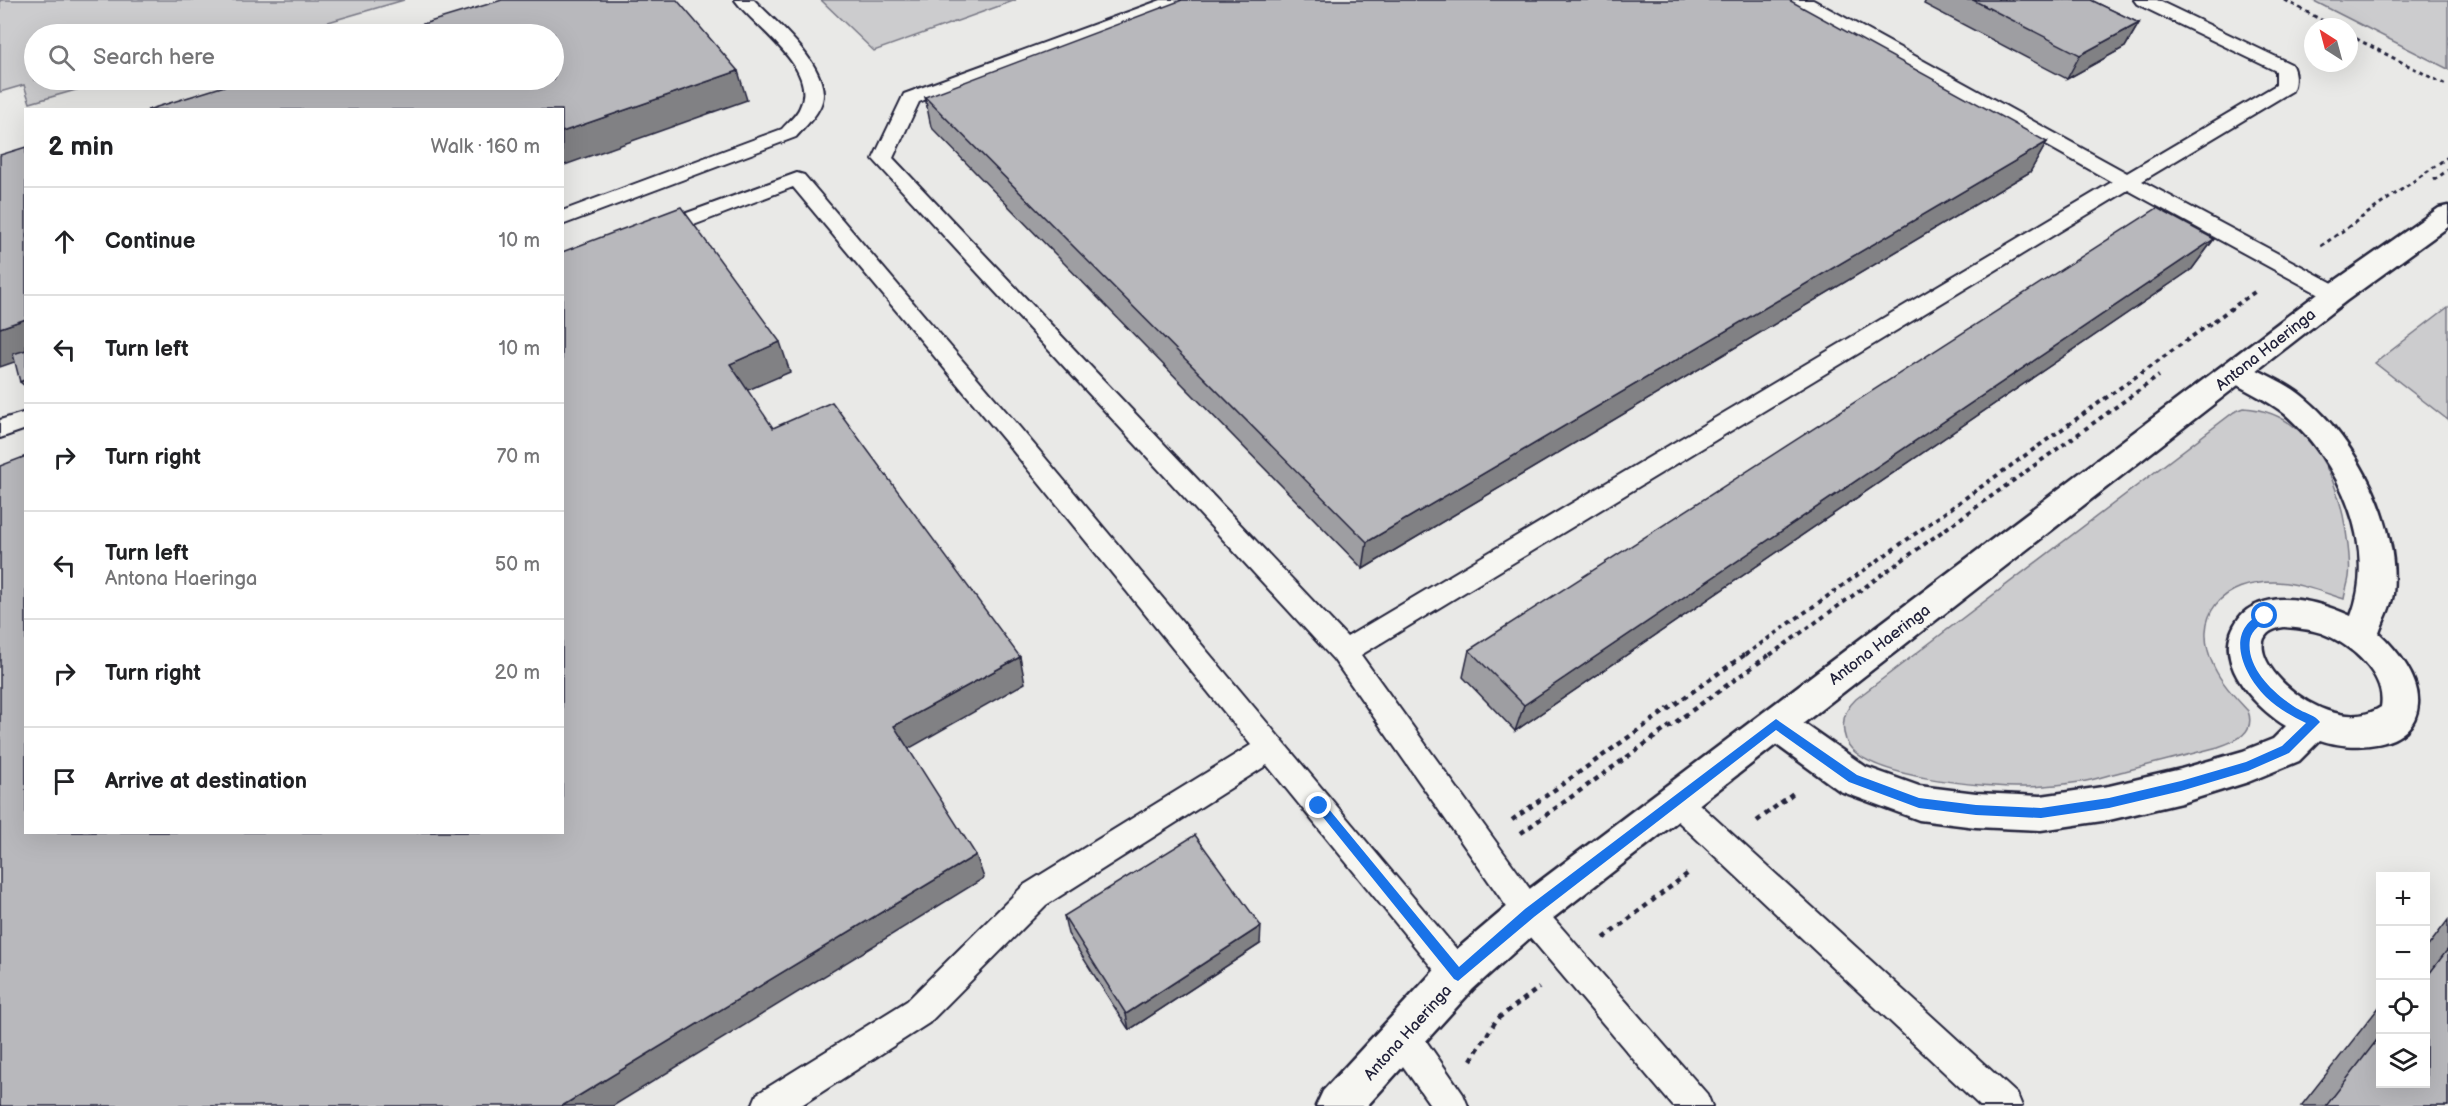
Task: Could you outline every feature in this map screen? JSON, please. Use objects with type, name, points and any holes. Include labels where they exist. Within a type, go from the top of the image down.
[{"type":"street","name":"Antona Haeringa","points":[[1338,1106],[1458,975],[1529,913],[2337,294],[2448,214]]},
{"type":"street","points":[[2236,371],[2294,405],[2337,452],[2360,492],[2374,541],[2376,595],[2360,638]]},
{"type":"street","points":[[2284,613],[2306,615],[2331,622],[2360,638],[2375,649],[2391,668],[2401,689],[2401,707],[2392,722],[2374,730],[2350,731],[2314,722],[2295,713],[2271,695],[2254,675],[2246,655],[2245,639],[2252,626],[2265,616],[2284,613]]},
{"type":"street","points":[[1776,724],[1853,778],[1919,803],[1976,810],[2041,813],[2109,803],[2181,786],[2248,766],[2286,750],[2314,722]]},
{"type":"lane","points":[[564,218],[789,133],[811,105],[812,80],[798,56],[744,0]]},
{"type":"lane","points":[[1177,0],[911,98],[883,159],[1344,652],[1529,913],[1695,1106]]},
{"type":"lane","points":[[1800,0],[2128,182],[2337,294]]},
{"type":"lane","points":[[1344,652],[2284,87],[2285,68],[2143,0]]},
{"type":"lane","points":[[641,238],[797,179],[1013,435],[1458,975]]},
{"type":"lane","points":[[0,429],[24,421]]},
{"type":"lane","points":[[768,1106],[918,1012],[1035,895],[1270,748]]},
{"type":"lane","points":[[1676,801],[2005,1106]]},
{"type":"lane","points":[[1403,1037],[1448,1102]]},
{"type":"path","points":[[2285,0],[2318,18]]},
{"type":"path","points":[[2358,40],[2448,86]]},
{"type":"path","points":[[1484,849],[2448,157]]},
{"type":"path","points":[[2430,183],[2448,170]]},
{"type":"path","points":[[1484,849],[2165,372]]},
{"type":"path","points":[[1448,1102],[1497,1019],[1833,764]]},
{"type":"shaded area","points":[[0,0],[404,0],[321,24],[24,24],[24,85],[0,92]]},
{"type":"shaded area","points":[[821,0],[1016,0],[874,51]]},
{"type":"shaded area","points":[[2312,0],[2448,0],[2448,69],[2358,23],[2358,18],[2347,18]]},
{"type":"shaded area","points":[[26,90],[76,90],[30,103]]},
{"type":"shaded area","points":[[2448,307],[2448,420],[2375,363]]},
{"type":"shaded area","points":[[2244,408],[2267,412],[2286,421],[2316,450],[2327,469],[2342,510],[2350,566],[2344,599],[2302,586],[2276,582],[2257,583],[2240,588],[2226,595],[2216,605],[2209,617],[2206,632],[2208,648],[2214,667],[2221,679],[2248,711],[2249,725],[2243,735],[2218,747],[2091,780],[2032,787],[1983,785],[1927,778],[1875,764],[1856,753],[1846,740],[1843,722],[1846,712],[1856,699],[2234,412]]},
{"type":"building","points":[[502,0],[677,0],[738,71],[564,131],[564,108],[153,108],[212,90],[564,90],[564,24],[423,24]]},
{"type":"building","points":[[1182,0],[1789,0],[2047,142],[1367,542],[925,97]]},
{"type":"building","points":[[1973,0],[2091,0],[2139,23],[2080,55]]},
{"type":"building","points":[[24,148],[24,320],[0,328],[0,155]]},
{"type":"building","points":[[681,207],[780,342],[730,364],[773,428],[832,402],[1020,657],[894,726],[976,855],[562,1106],[0,1106],[0,466],[24,457],[24,834],[564,834],[564,251]]},
{"type":"building","points":[[2157,208],[2214,239],[1524,705],[1469,650]]},
{"type":"building","points":[[24,351],[24,380],[20,382],[13,354]]},
{"type":"building","points":[[1195,835],[1261,926],[1126,1014],[1064,916]]},
{"type":"building","points":[[2448,949],[2448,1106],[2326,1106],[2376,1041],[2376,1088],[2430,1088],[2430,973]]},
{"type":"route","points":[[1319,806],[1458,975],[1529,913],[1776,724],[1853,778],[1875,788],[1919,803],[1976,810],[2041,813],[2109,803],[2181,786],[2248,766],[2286,750],[2314,722],[2295,713],[2271,695],[2254,675],[2246,655],[2245,639],[2252,626],[2265,616]]}]
